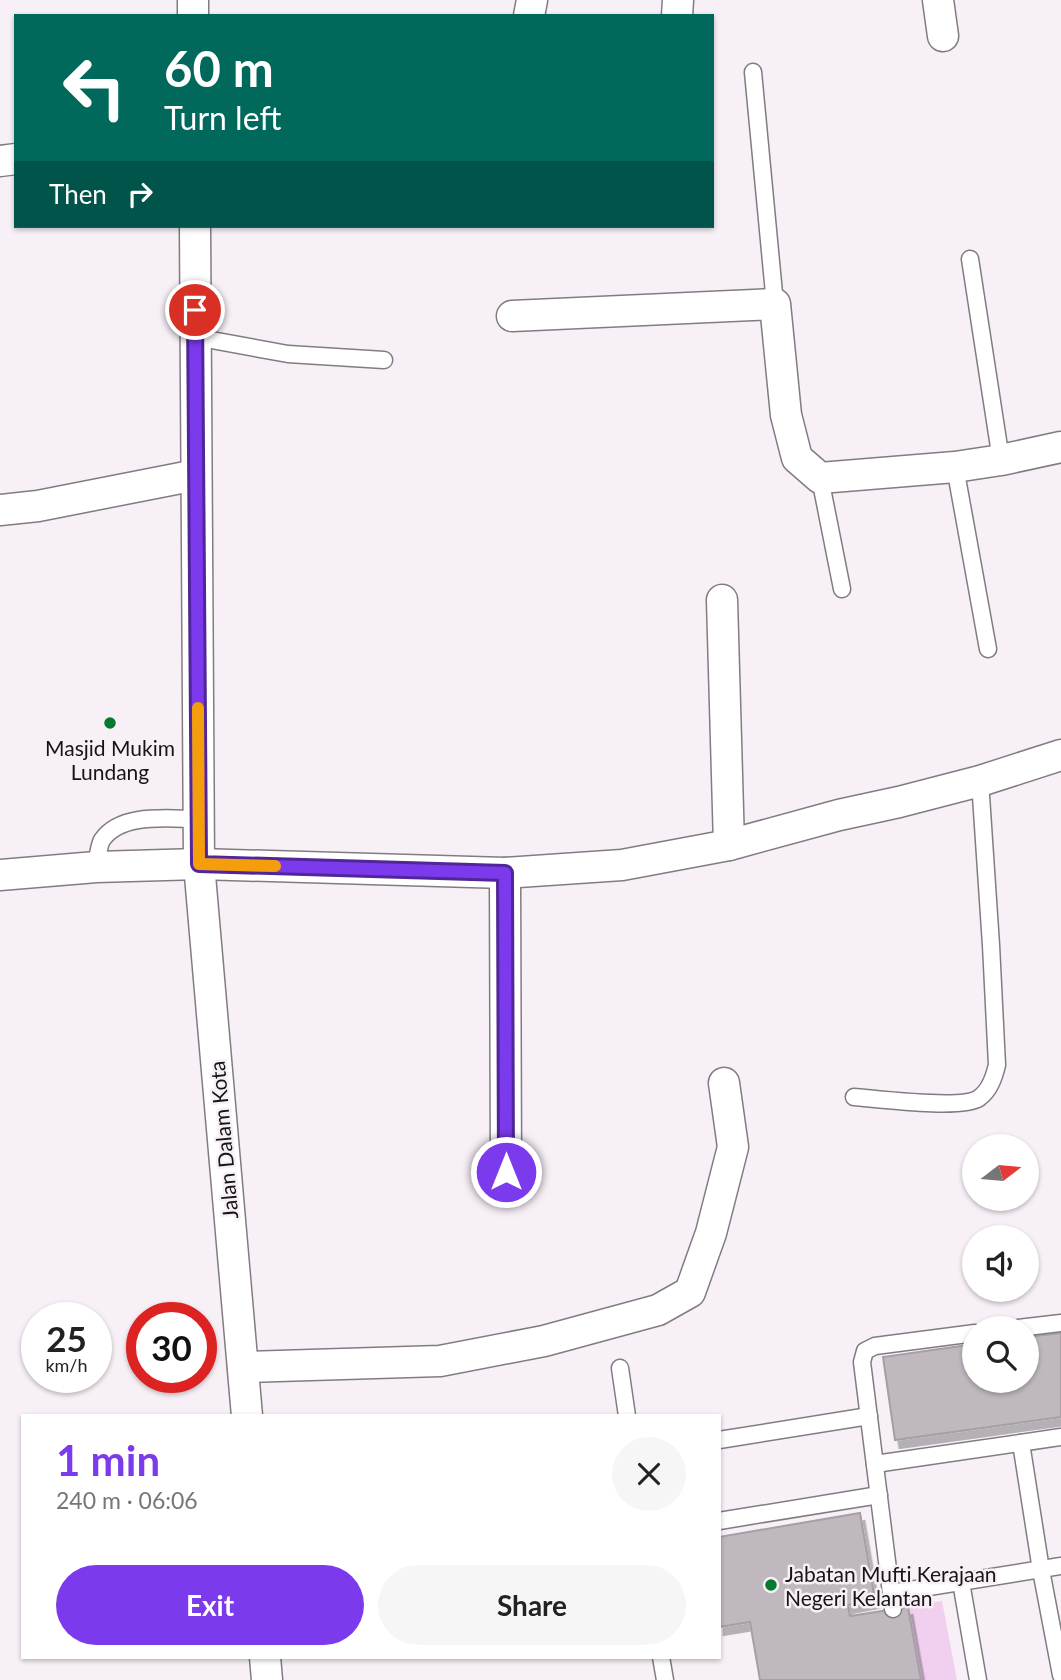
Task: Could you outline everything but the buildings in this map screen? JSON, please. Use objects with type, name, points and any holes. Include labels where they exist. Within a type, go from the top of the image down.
[{"type":"street","points":[[938,0],[943,36]]},
{"type":"street","name":"Jalan Dalam Kota","points":[[195,228],[199,864],[247,1414]]},
{"type":"street","points":[[512,316],[775,303],[786,415],[797,458],[820,478],[955,467],[1061,447]]},
{"type":"street","points":[[0,510],[38,506],[196,475]]},
{"type":"street","points":[[722,600],[729,845]]},
{"type":"street","points":[[0,875],[96,867],[199,864],[505,873],[622,865],[729,845],[980,781],[1061,755]]},
{"type":"street","points":[[505,873],[506,1172]]},
{"type":"street","points":[[243,1367],[440,1361],[544,1341],[658,1310],[690,1292],[711,1233],[733,1147],[724,1083]]},
{"type":"street","points":[[265,1659],[267,1680]]},
{"type":"lane","points":[[753,72],[775,303]]},
{"type":"lane","points":[[970,259],[1001,460]]},
{"type":"lane","points":[[195,337],[288,354],[384,360]]},
{"type":"lane","points":[[955,467],[988,649]]},
{"type":"lane","points":[[820,478],[842,589]]},
{"type":"lane","points":[[854,1097],[951,1104],[980,1098],[993,1082],[997,1065],[980,781]]},
{"type":"lane","points":[[96,867],[101,842],[112,829],[134,820],[198,819]]},
{"type":"lane","points":[[1039,1326],[1061,1323]]},
{"type":"lane","points":[[962,1336],[875,1346],[865,1350],[862,1362],[892,1601],[961,1582],[1061,1566]]},
{"type":"lane","points":[[620,1367],[627,1414]]},
{"type":"lane","points":[[721,1440],[869,1416]]},
{"type":"lane","points":[[875,1464],[1061,1437]]},
{"type":"lane","points":[[1021,1443],[1061,1675]]},
{"type":"lane","points":[[721,1521],[879,1495]]},
{"type":"lane","points":[[961,1582],[978,1680]]},
{"type":"lane","points":[[661,1659],[665,1680]]},
{"type":"shaded area","points":[[942,1601],[957,1680],[921,1680],[908,1607]]},
{"type":"slow traffic","points":[[198,708],[199,864],[275,866]]},
{"type":"place","name":"Masjid Mukim Lundang","points":[[110,723]]},
{"type":"place","name":"Jabatan Mufti Kerajaan Negeri Kelantan","points":[[771,1585]]},
{"type":"route","points":[[195,310],[199,864],[505,873],[506,1172]]}]
